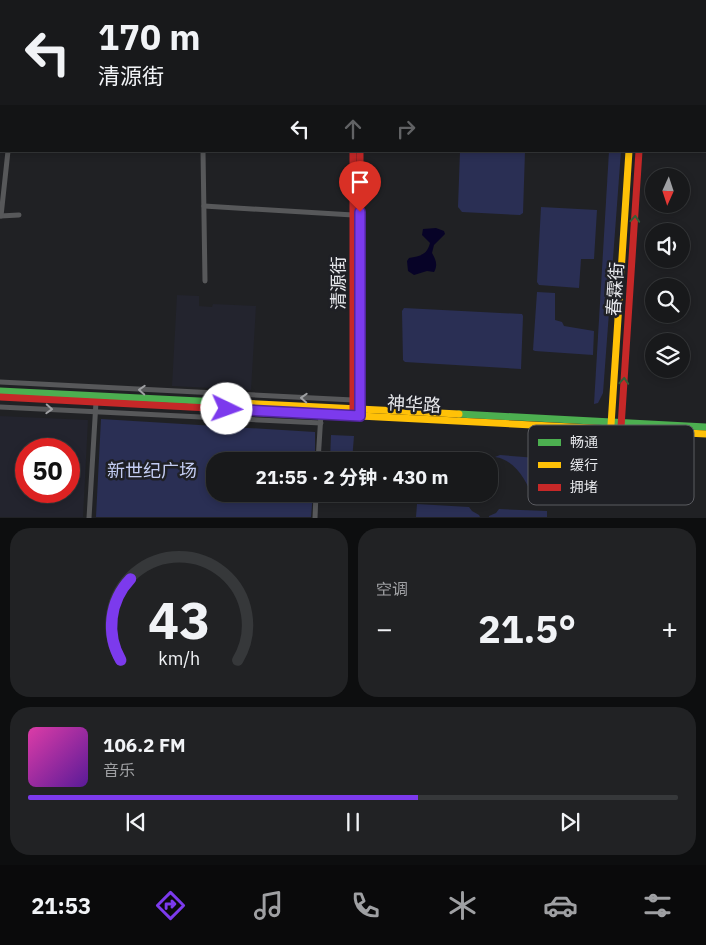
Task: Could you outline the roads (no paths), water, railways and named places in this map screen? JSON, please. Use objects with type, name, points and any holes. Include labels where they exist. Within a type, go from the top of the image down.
[{"type":"main road","name":"清源街","points":[[353,152],[353,400],[356,412]]},
{"type":"main road","name":"清源街","points":[[356,412],[360,152]]},
{"type":"main road","name":"春霖街","points":[[611,425],[628,152]]},
{"type":"main road","name":"春霖街","points":[[621,425],[639,152]]},
{"type":"main road","name":"神华路","points":[[0,391],[593,425]]},
{"type":"main road","name":"神华路","points":[[0,397],[321,414],[356,412]]},
{"type":"street","points":[[8,152],[0,216],[19,215]]},
{"type":"street","points":[[203,152],[205,281]]},
{"type":"street","points":[[204,206],[353,215]]},
{"type":"street","points":[[0,382],[353,400]]},
{"type":"street","points":[[89,518],[96,402]]},
{"type":"street","points":[[0,407],[321,423]]},
{"type":"street","points":[[319,452],[321,414]]},
{"type":"street","points":[[315,518],[316,502]]},
{"type":"park label","name":"新世纪广场","points":[[152,470]]}]
